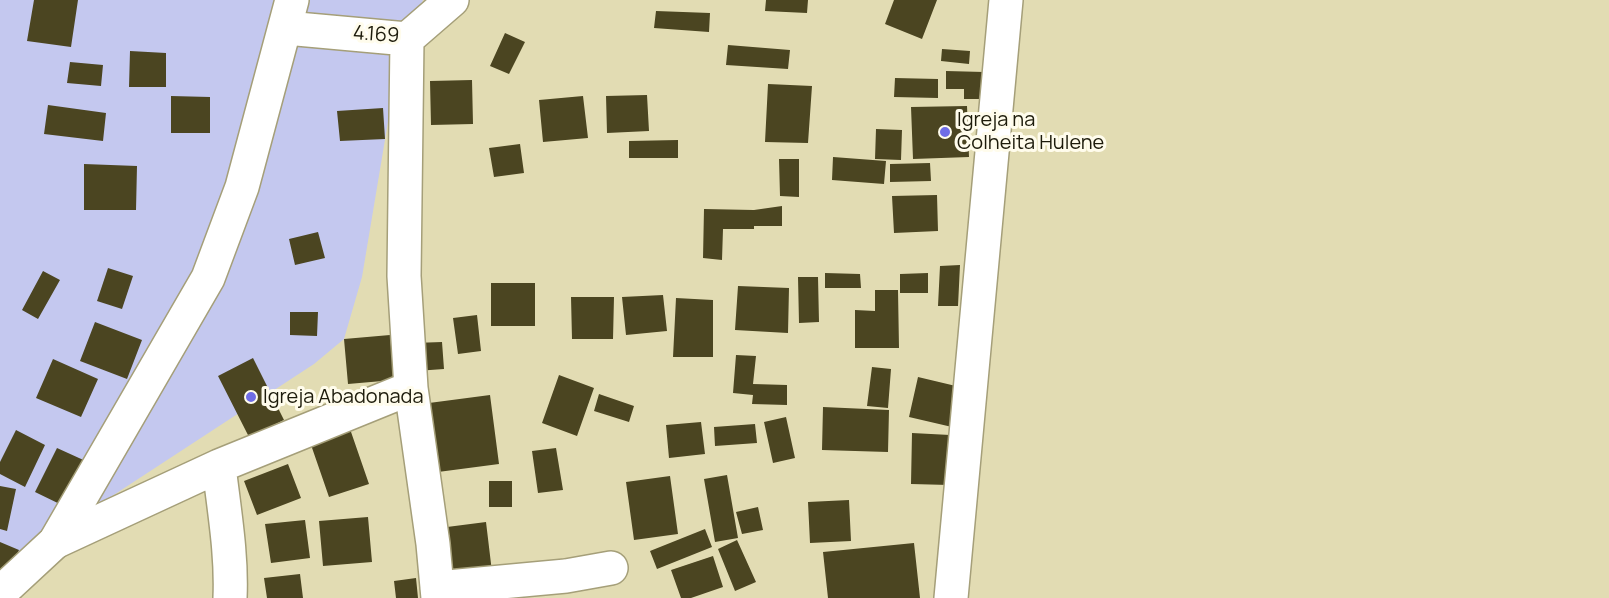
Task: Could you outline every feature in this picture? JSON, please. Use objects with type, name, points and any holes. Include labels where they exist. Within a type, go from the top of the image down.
[{"type":"street","name":"4.169","points":[[289,14],[407,39],[452,0]]},
{"type":"street","points":[[951,598],[1006,0]]},
{"type":"street","points":[[0,593],[55,542],[208,278],[242,187],[289,14]]},
{"type":"street","points":[[407,39],[404,276],[411,388],[433,544],[437,593],[611,568]]},
{"type":"street","points":[[55,542],[219,466],[411,388]]},
{"type":"street","points":[[219,466],[227,531],[231,580],[230,598]]},
{"type":"shaded area","points":[[0,0],[423,0],[407,39],[395,80],[362,277],[344,339],[314,364],[80,517],[0,584]]},
{"type":"building","points":[[34,0],[78,0],[71,47],[27,41]]},
{"type":"building","points":[[766,0],[808,0],[807,13],[765,11]]},
{"type":"building","points":[[894,0],[937,0],[922,39],[885,24]]},
{"type":"building","points":[[656,11],[710,13],[709,32],[654,28]]},
{"type":"building","points":[[505,33],[525,42],[509,74],[490,66]]},
{"type":"building","points":[[728,45],[790,50],[788,69],[726,65]]},
{"type":"building","points":[[942,49],[970,51],[969,64],[941,61]]},
{"type":"building","points":[[130,51],[166,53],[166,87],[129,87]]},
{"type":"building","points":[[70,62],[103,65],[101,86],[67,83]]},
{"type":"building","points":[[946,71],[984,72],[984,99],[964,99],[964,89],[946,89]]},
{"type":"building","points":[[895,78],[938,79],[938,98],[894,97]]},
{"type":"building","points":[[472,80],[473,124],[431,125],[430,81]]},
{"type":"building","points":[[768,84],[812,86],[808,143],[765,142]]},
{"type":"building","points":[[647,95],[649,131],[607,133],[606,96]]},
{"type":"building","points":[[171,96],[210,97],[210,133],[171,133]]},
{"type":"building","points":[[583,96],[588,138],[543,142],[539,100]]},
{"type":"building","points":[[48,105],[106,113],[103,141],[44,134]]},
{"type":"building","name":"Igreja na Colheita Hulene","points":[[967,106],[969,157],[913,159],[911,107]]},
{"type":"building","points":[[383,108],[385,139],[340,141],[337,111]]},
{"type":"building","points":[[876,129],[902,130],[901,160],[875,159]]},
{"type":"building","points":[[678,140],[678,158],[629,158],[629,141]]},
{"type":"building","points":[[520,144],[524,173],[494,177],[489,148]]},
{"type":"building","points":[[833,157],[886,161],[884,184],[832,180]]},
{"type":"building","points":[[779,159],[799,159],[799,197],[780,196]]},
{"type":"building","points":[[930,163],[931,181],[890,182],[890,164]]},
{"type":"building","points":[[84,164],[137,166],[136,210],[84,210]]},
{"type":"building","points":[[937,195],[938,231],[894,233],[892,196]]},
{"type":"building","points":[[782,206],[782,226],[723,229],[722,260],[703,258],[704,209],[754,210]]},
{"type":"building","points":[[318,232],[325,258],[295,265],[289,239]]},
{"type":"building","points":[[960,265],[958,306],[938,306],[940,266]]},
{"type":"building","points":[[108,268],[133,276],[122,309],[97,301]]},
{"type":"building","points":[[43,271],[60,280],[38,319],[22,310]]},
{"type":"building","points":[[825,273],[860,274],[861,288],[825,288]]},
{"type":"building","points":[[928,273],[928,293],[900,293],[900,274]]},
{"type":"building","points":[[798,277],[818,277],[819,322],[799,323]]},
{"type":"building","points":[[491,283],[535,283],[535,326],[491,326]]},
{"type":"building","points":[[738,286],[789,288],[788,333],[735,330]]},
{"type":"building","points":[[875,290],[898,290],[899,348],[855,348],[855,310],[875,311]]},
{"type":"building","points":[[663,295],[667,331],[626,335],[622,297]]},
{"type":"building","points":[[571,297],[614,297],[613,339],[572,339]]},
{"type":"building","points":[[676,298],[713,300],[713,357],[673,357]]},
{"type":"building","points":[[290,312],[318,312],[317,336],[290,335]]},
{"type":"building","points":[[477,315],[481,351],[458,354],[453,318]]},
{"type":"building","points":[[95,322],[142,340],[127,379],[80,361]]},
{"type":"building","points":[[390,335],[394,380],[348,384],[344,339]]},
{"type":"building","points":[[442,342],[444,369],[416,371],[414,343]]},
{"type":"building","points":[[736,355],[756,356],[753,384],[787,385],[787,405],[752,404],[753,395],[733,393]]},
{"type":"building","points":[[253,358],[284,420],[249,437],[218,376]]},
{"type":"building","points":[[53,359],[98,379],[81,417],[36,398]]},
{"type":"building","points":[[872,367],[891,369],[888,408],[867,406]]},
{"type":"building","points":[[559,375],[594,388],[577,436],[542,423]]},
{"type":"building","points":[[918,377],[960,387],[952,427],[909,417]]},
{"type":"building","points":[[599,394],[634,406],[629,422],[594,411]]},
{"type":"building","points":[[490,395],[499,464],[438,472],[429,403]]},
{"type":"building","points":[[823,407],[889,410],[888,452],[822,450]]},
{"type":"building","points":[[786,417],[795,458],[773,463],[764,422]]},
{"type":"building","points":[[701,422],[705,454],[669,458],[666,425]]},
{"type":"building","points":[[755,424],[757,443],[715,446],[714,427]]},
{"type":"building","points":[[350,429],[369,484],[329,497],[310,442]]},
{"type":"building","points":[[16,430],[45,445],[25,487],[0,474],[0,462]]},
{"type":"building","points":[[912,433],[950,435],[949,485],[911,484]]},
{"type":"building","points":[[57,448],[90,463],[68,508],[35,492]]},
{"type":"building","points":[[556,448],[563,490],[538,493],[532,451]]},
{"type":"building","points":[[288,464],[301,498],[257,515],[244,481]]},
{"type":"building","points":[[727,475],[738,538],[715,542],[704,479]]},
{"type":"building","points":[[670,476],[678,534],[634,540],[626,482]]},
{"type":"building","points":[[489,481],[512,481],[512,507],[489,507]]},
{"type":"building","points":[[0,486],[16,489],[7,531],[0,529]]},
{"type":"building","points":[[849,500],[851,541],[810,543],[808,502]]},
{"type":"building","points":[[758,507],[763,530],[742,534],[736,512]]},
{"type":"building","points":[[368,517],[372,562],[323,566],[319,521]]},
{"type":"building","points":[[305,520],[310,558],[271,563],[265,524]]},
{"type":"building","points":[[486,522],[492,572],[453,577],[447,527]]},
{"type":"building","points":[[705,529],[712,547],[657,569],[650,551]]},
{"type":"building","points":[[737,540],[756,582],[735,591],[718,549]]},
{"type":"building","points":[[0,542],[19,550],[8,576],[0,572]]},
{"type":"building","points":[[914,543],[920,598],[828,598],[823,552]]},
{"type":"building","points":[[713,556],[723,587],[691,598],[681,598],[671,570]]},
{"type":"building","points":[[300,574],[303,598],[267,598],[264,578]]},
{"type":"building","points":[[416,578],[418,598],[396,598],[394,581]]},
{"type":"place","name":"Igreja na Colheita Hulene","points":[[945,132]]},
{"type":"place","name":"Igreja Abadonada","points":[[251,397]]}]
